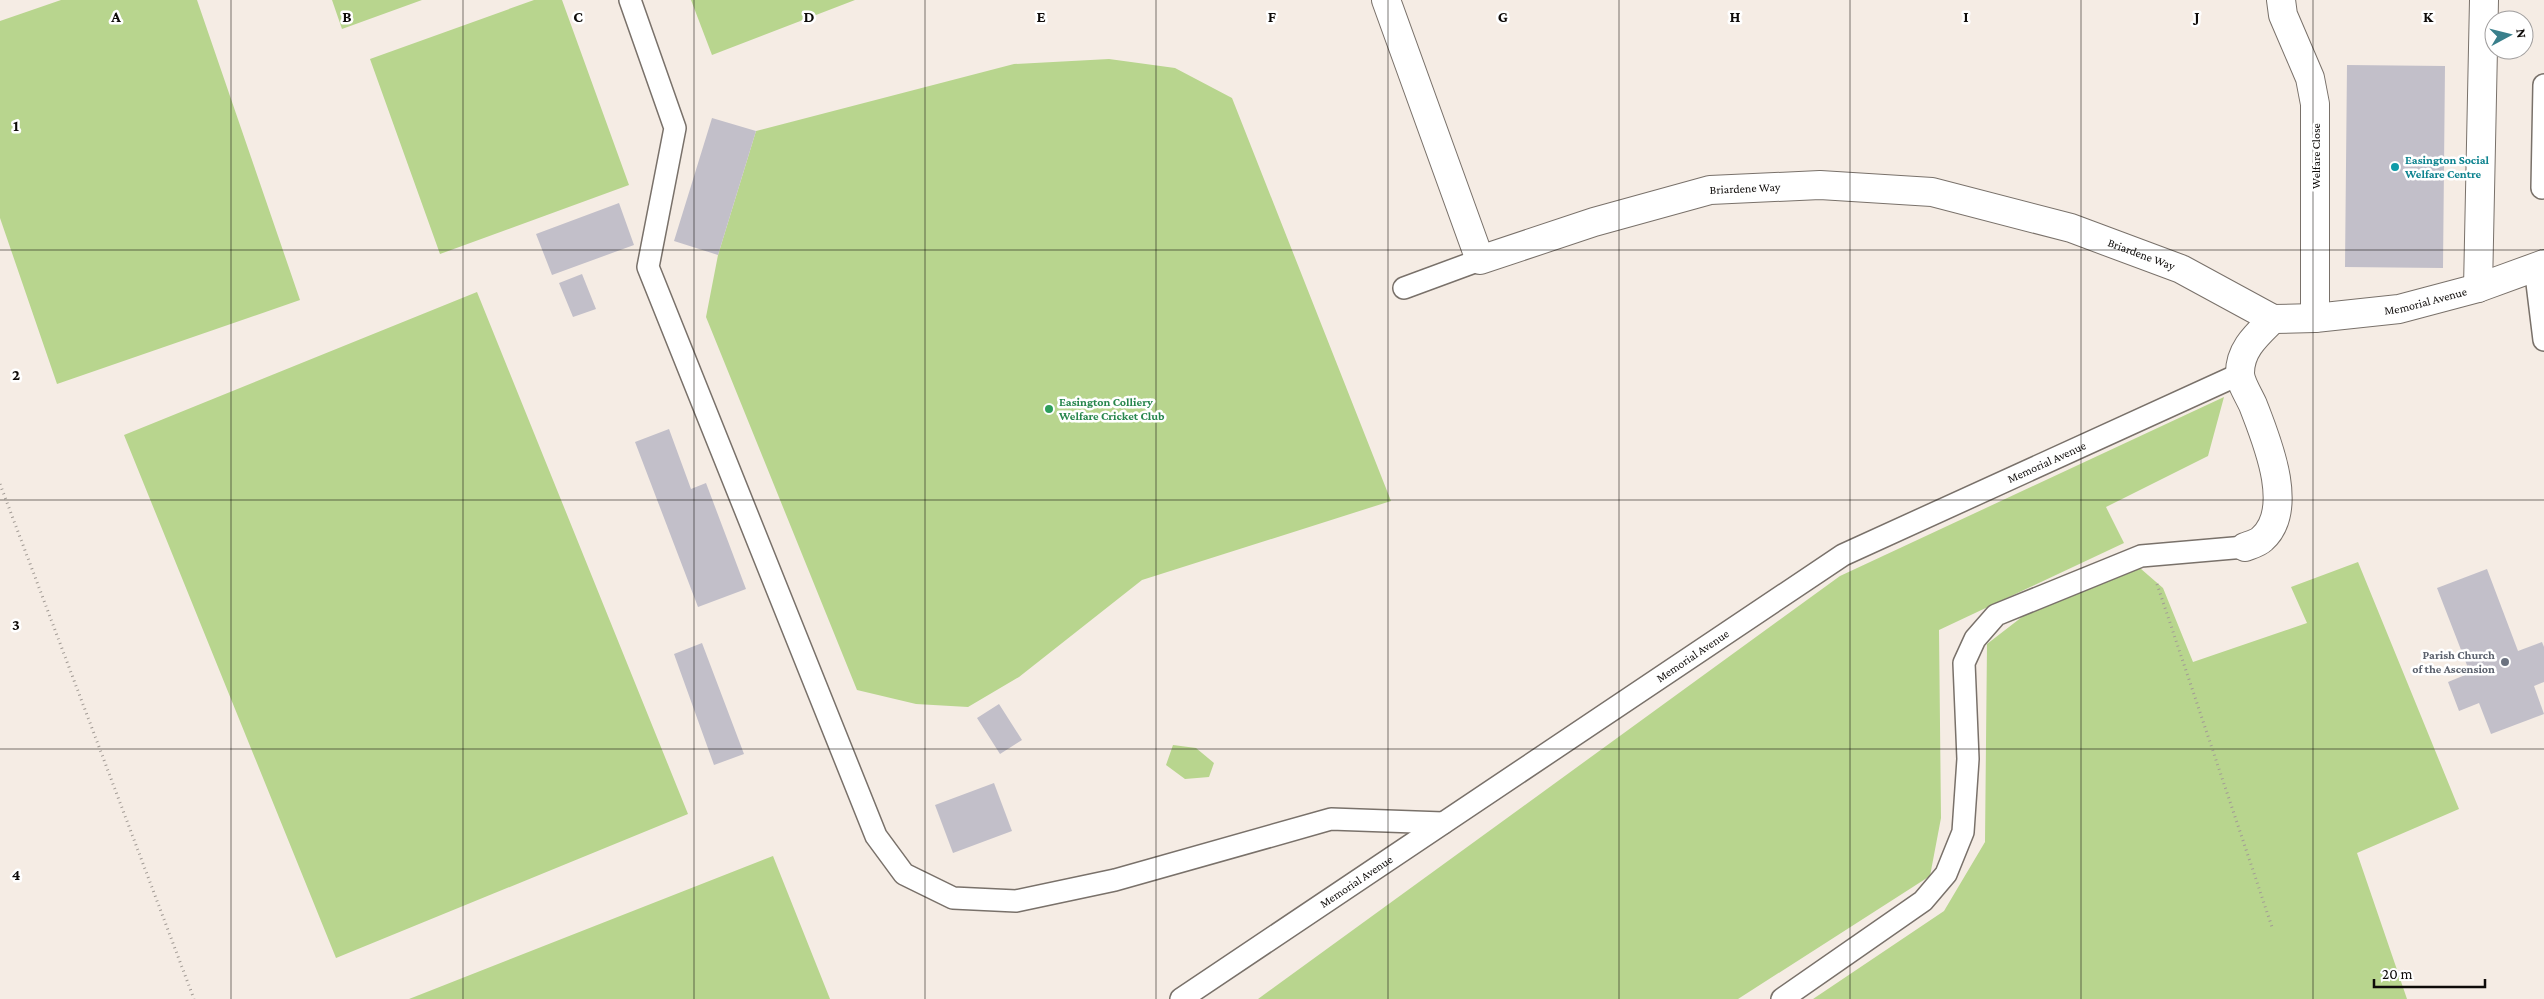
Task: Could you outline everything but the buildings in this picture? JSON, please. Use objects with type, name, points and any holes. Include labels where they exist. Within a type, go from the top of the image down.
[{"type":"street","points":[[1386,0],[1480,260]]},
{"type":"street","name":"Welfare Close","points":[[2281,0],[2283,15],[2310,78],[2315,104],[2315,318]]},
{"type":"street","points":[[2478,288],[2484,0]]},
{"type":"street","name":"Briardene Way","points":[[1480,260],[1594,222],[1710,190],[1820,185],[1932,192],[2072,228],[2181,270],[2273,319]]},
{"type":"street","name":"Memorial Avenue","points":[[2273,319],[2315,318],[2399,309],[2478,288],[2539,265]]},
{"type":"street","points":[[2245,547],[2262,539],[2272,524],[2279,506],[2277,482],[2264,432],[2240,374],[2247,345],[2273,319]]},
{"type":"lane","points":[[630,0],[675,128],[648,267],[876,836],[904,874],[953,898],[1016,901],[1115,880],[1331,818],[1443,823]]},
{"type":"lane","points":[[2542,188],[2544,85]]},
{"type":"lane","points":[[1404,288],[1480,260]]},
{"type":"lane","points":[[2539,265],[2544,340]]},
{"type":"lane","name":"Memorial Avenue","points":[[1181,999],[1843,555],[2240,374]]},
{"type":"lane","points":[[1782,999],[1923,901],[1946,874],[1963,832],[1968,759],[1964,664],[1976,638],[1996,615],[2052,590],[2140,556],[2245,547]]},
{"type":"path","points":[[0,484],[194,999]]},
{"type":"path","points":[[2148,556],[2273,930]]},
{"type":"green space","points":[[61,0],[197,0],[300,300],[57,384],[0,218],[0,21]]},
{"type":"green space","points":[[332,0],[422,0],[342,29]]},
{"type":"green space","points":[[534,0],[562,0],[629,185],[440,254],[370,59]]},
{"type":"green space","points":[[691,0],[855,0],[712,55]]},
{"type":"green space","name":"Easington Colliery Welfare Cricket Club","points":[[1109,59],[1175,68],[1232,98],[1391,501],[1142,580],[1019,677],[968,707],[916,704],[857,690],[706,317],[718,255],[756,131],[1014,64]]},
{"type":"green space","points":[[477,292],[688,814],[336,958],[124,435]]},
{"type":"green space","points":[[2224,397],[2208,456],[2106,507],[2124,543],[1939,630],[1941,818],[1930,876],[1738,999],[1258,999],[1840,576]]},
{"type":"green space","points":[[2133,562],[2163,588],[2193,662],[2307,623],[2291,587],[2358,562],[2459,809],[2357,853],[2407,999],[1813,999],[1944,911],[1985,842],[1987,644],[2031,610]]},
{"type":"green space","points":[[1173,745],[1196,748],[1214,763],[1209,777],[1185,779],[1166,765]]},
{"type":"green space","points":[[773,856],[830,999],[409,999]]},
{"type":"place","name":"Easington Social Welfare Centre","points":[[2395,167]]},
{"type":"place","name":"Easington Colliery Welfare Cricket Club","points":[[1049,409]]},
{"type":"place","name":"Parish Church of the Ascension","points":[[2505,662]]}]
